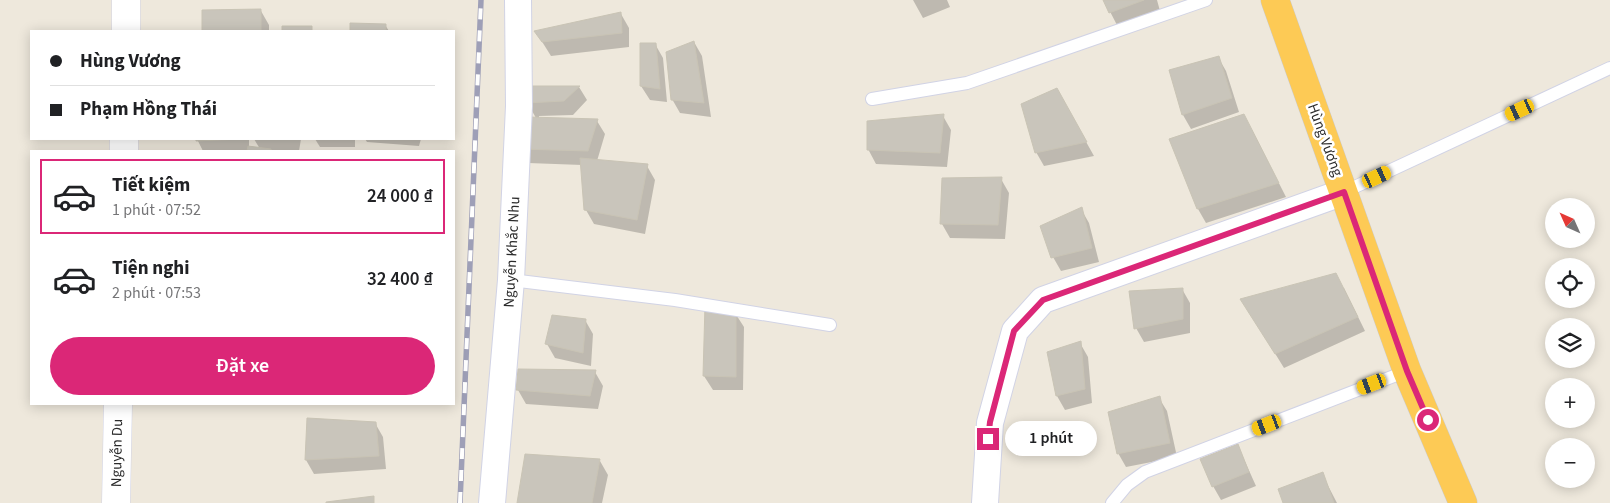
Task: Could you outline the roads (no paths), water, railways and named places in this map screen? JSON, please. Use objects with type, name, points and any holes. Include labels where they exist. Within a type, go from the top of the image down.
[{"type":"highway","name":"Hùng Vương","points":[[1275,0],[1407,371],[1462,503]]},
{"type":"street","points":[[126,0],[126,30]]},
{"type":"street","name":"Nguyễn Khắc Nhu","points":[[492,503],[511,280],[519,106],[518,0]]},
{"type":"street","points":[[985,503],[990,422],[1014,331],[1043,300],[1344,192]]},
{"type":"street","name":"Nguyễn Du","points":[[116,503],[118,405]]},
{"type":"lane","points":[[872,99],[967,83],[1206,0]]},
{"type":"lane","points":[[1344,192],[1610,68]]},
{"type":"lane","points":[[511,280],[675,300],[830,324]]},
{"type":"lane","points":[[1112,503],[1127,485],[1145,472],[1407,371]]},
{"type":"railway","points":[[460,503],[481,0]]}]
